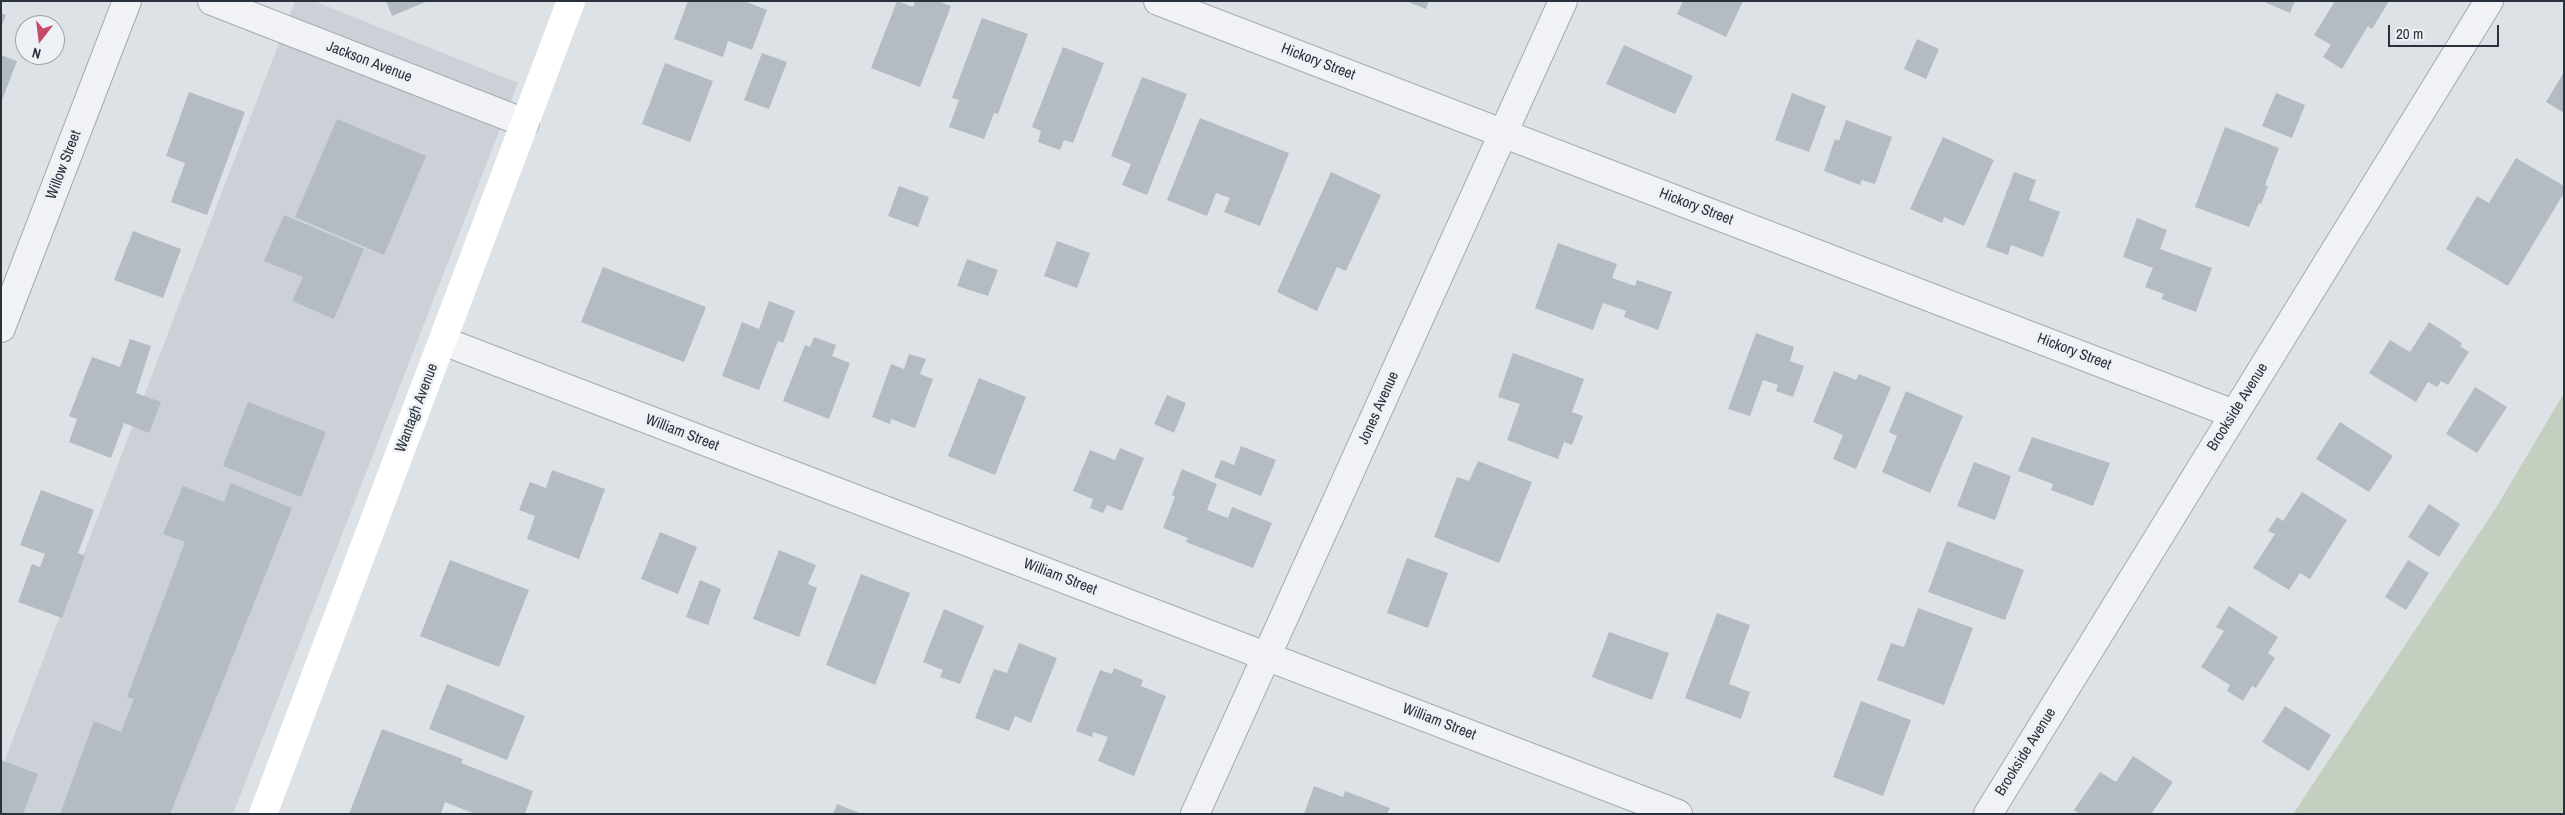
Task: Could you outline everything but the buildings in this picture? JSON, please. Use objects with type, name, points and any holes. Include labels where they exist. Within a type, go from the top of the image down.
[{"type":"main road","name":"Wantagh Avenue","points":[[263,814],[571,1]]},
{"type":"street","name":"Willow Street","points":[[1,328],[127,1]]},
{"type":"street","name":"Jackson Avenue","points":[[212,1],[525,123]]},
{"type":"street","name":"Hickory Street","points":[[1158,1],[2234,414]]},
{"type":"street","name":"Jones Avenue","points":[[1195,814],[1563,1]]},
{"type":"street","name":"Brookside Avenue","points":[[1988,814],[2489,1]]},
{"type":"street","name":"William Street","points":[[442,341],[1678,814]]},
{"type":"shaded area","points":[[295,1],[314,1],[518,83],[233,814],[1,814],[1,770]]},
{"type":"green space","points":[[2564,393],[2564,814],[2293,814],[2496,508]]}]
